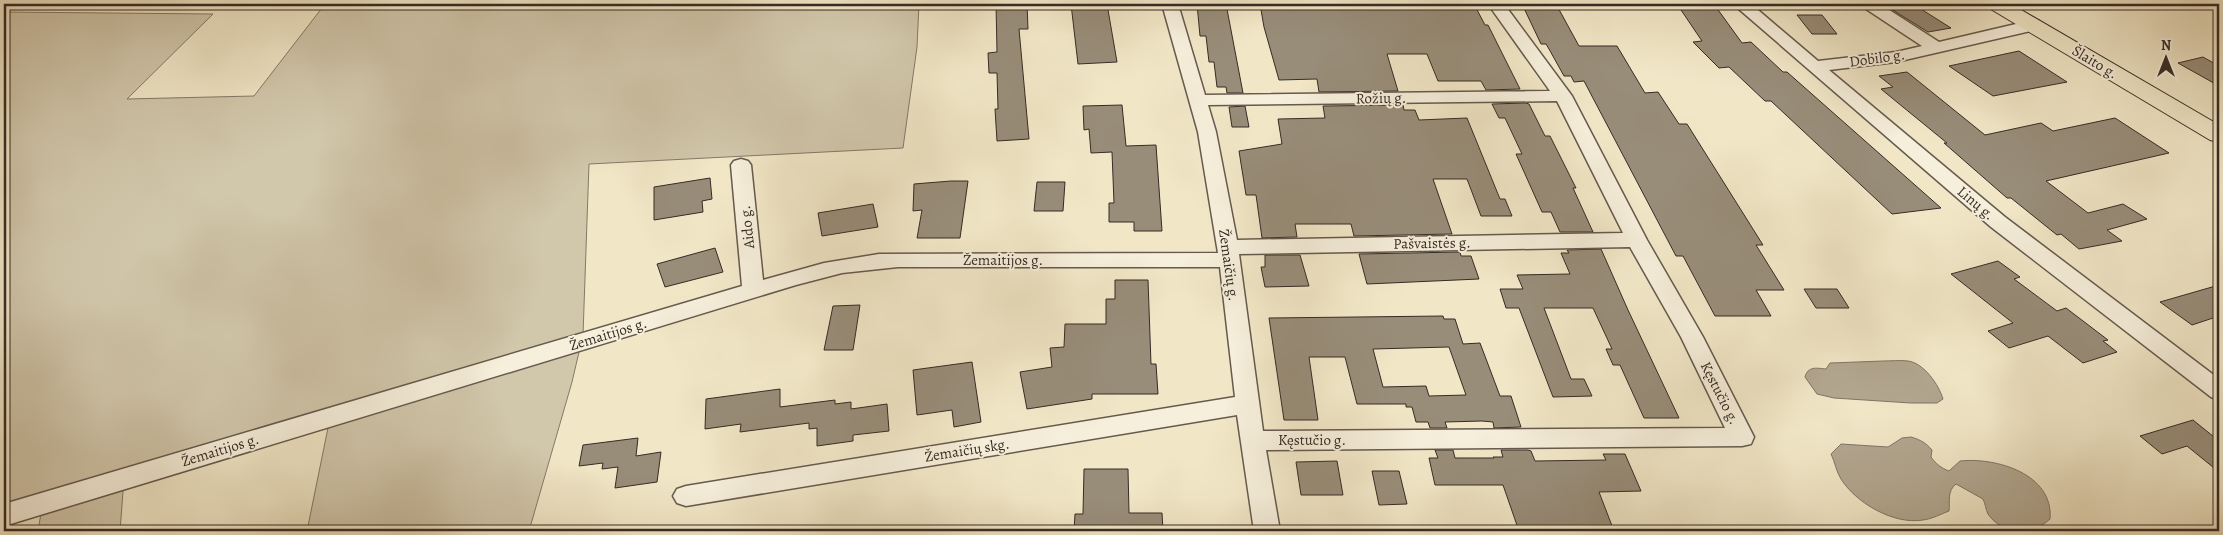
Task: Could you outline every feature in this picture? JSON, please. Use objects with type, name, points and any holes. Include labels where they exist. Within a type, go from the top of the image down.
[{"type":"main road","name":"Šlaito g.","points":[[1996,4],[2219,135]]},
{"type":"street","name":"Žemaičių g.","points":[[1170,4],[1200,100],[1228,253],[1252,441],[1267,531]]},
{"type":"street","name":"Kęstučio g.","points":[[1252,441],[1742,437],[1692,337],[1637,240],[1563,96],[1496,4]]},
{"type":"street","name":"Linų g.","points":[[1741,4],[1998,222],[2219,391]]},
{"type":"street","name":"Dobilo g.","points":[[1869,4],[1937,48]]},
{"type":"street","name":"Dobilo g.","points":[[1816,66],[1896,57],[2032,25]]},
{"type":"street","name":"Rožių g.","points":[[1200,100],[1563,96]]},
{"type":"street","name":"Aido g.","points":[[741,165],[753,290]]},
{"type":"street","name":"Pašvaistės g.","points":[[1228,253],[1637,240]]},
{"type":"street","name":"Žemaitijos g.","points":[[4,516],[753,290],[844,265],[875,260],[1228,253]]},
{"type":"street","name":"Žemaičių skg.","points":[[686,496],[1247,404]]},
{"type":"shaded area","points":[[325,4],[919,4],[917,47],[903,148],[589,164],[583,335],[572,382],[529,531],[307,531],[330,418],[124,479],[120,531],[38,531],[41,513],[4,524],[4,12],[213,14],[127,99],[254,96]]},
{"type":"shaded area","points":[[1899,361],[1914,363],[1925,370],[1938,387],[1943,399],[1937,403],[1911,403],[1834,398],[1817,394],[1805,377],[1810,369],[1826,369],[1830,363]]},
{"type":"shaded area","points":[[1911,437],[1928,445],[1932,450],[1931,457],[1937,464],[1949,471],[1960,461],[1974,460],[1990,462],[2020,472],[2033,480],[2043,490],[2049,503],[2050,519],[2035,528],[2027,530],[2009,529],[1994,521],[1988,514],[1983,499],[1956,484],[1950,493],[1949,511],[1933,518],[1912,521],[1888,516],[1866,504],[1848,488],[1838,473],[1831,454],[1841,444],[1888,447],[1902,438]]},
{"type":"building","points":[[996,4],[1027,4],[1028,29],[1019,29],[1029,139],[997,141],[995,109],[998,109],[997,73],[989,73],[988,53],[997,52]]},
{"type":"building","points":[[1071,4],[1107,4],[1117,62],[1078,64]]},
{"type":"building","points":[[1197,4],[1226,4],[1243,93],[1227,93],[1226,87],[1217,87],[1214,62],[1209,62],[1206,36],[1200,36]]},
{"type":"building","points":[[1260,4],[1365,4],[1366,7],[1474,4],[1485,25],[1488,25],[1520,89],[1486,90],[1481,81],[1438,81],[1427,54],[1387,54],[1398,91],[1319,92],[1317,79],[1279,80],[1264,27]]},
{"type":"building","points":[[1522,4],[1556,4],[1579,46],[1617,46],[1645,93],[1658,92],[1679,124],[1687,124],[1763,245],[1756,245],[1784,290],[1756,290],[1771,316],[1715,316],[1683,256],[1676,256],[1584,81],[1574,82],[1571,76],[1564,76],[1546,44],[1541,44]]},
{"type":"building","points":[[1883,4],[1913,4],[1951,28],[1928,32]]},
{"type":"building","points":[[1679,7],[1716,7],[1742,43],[1751,42],[1783,72],[1787,72],[1941,208],[1892,214],[1771,101],[1765,101],[1729,67],[1719,68],[1693,42],[1702,41]]},
{"type":"building","points":[[1797,15],[1822,15],[1837,34],[1812,34]]},
{"type":"building","points":[[2019,51],[2067,82],[1993,96],[1949,66]]},
{"type":"building","points":[[2203,57],[2219,66],[2219,86],[2178,63]]},
{"type":"building","points":[[1907,72],[1985,135],[2041,123],[2053,131],[2115,118],[2169,153],[2046,181],[2088,213],[2123,204],[2147,219],[2107,230],[2122,241],[2079,249],[2061,234],[2057,235],[2011,198],[2007,198],[1944,143],[1947,143],[1881,89],[1893,87],[1879,76]]},
{"type":"building","points":[[1492,104],[1529,104],[1545,136],[1550,136],[1576,188],[1573,188],[1593,232],[1560,232],[1551,212],[1542,212],[1516,154],[1522,154],[1505,118],[1499,118]]},
{"type":"building","points":[[1122,105],[1126,146],[1156,145],[1162,231],[1134,231],[1134,222],[1109,222],[1109,203],[1114,203],[1112,152],[1091,153],[1089,129],[1084,130],[1083,106]]},
{"type":"building","points":[[1403,105],[1404,110],[1415,110],[1419,120],[1467,118],[1500,199],[1505,199],[1512,216],[1481,216],[1467,179],[1433,179],[1452,234],[1354,236],[1351,224],[1295,224],[1297,237],[1262,238],[1256,195],[1246,195],[1239,151],[1282,144],[1278,119],[1325,118],[1323,106]]},
{"type":"building","points":[[1245,106],[1249,127],[1232,127],[1229,107]]},
{"type":"building","points":[[710,178],[712,199],[702,201],[703,212],[654,220],[654,187]]},
{"type":"building","points":[[968,181],[960,238],[917,238],[922,210],[913,211],[914,184]]},
{"type":"building","points":[[1037,182],[1065,182],[1063,211],[1034,211]]},
{"type":"building","points":[[873,204],[878,227],[822,236],[818,213]]},
{"type":"building","points":[[715,248],[723,272],[665,287],[657,264]]},
{"type":"building","points":[[1601,249],[1679,418],[1644,418],[1620,365],[1613,365],[1606,349],[1612,349],[1593,308],[1544,308],[1571,379],[1584,379],[1592,396],[1553,397],[1519,308],[1506,308],[1500,289],[1523,289],[1517,275],[1570,274],[1561,253],[1569,253],[1567,250]]},
{"type":"building","points":[[1460,252],[1461,256],[1471,256],[1479,279],[1367,284],[1359,254]]},
{"type":"building","points":[[1265,255],[1300,255],[1309,286],[1265,287],[1261,267],[1265,267]]},
{"type":"building","points":[[1998,261],[2020,277],[2014,279],[2057,311],[2066,308],[2108,340],[2103,341],[2117,352],[2083,363],[2048,336],[2009,348],[1988,331],[2013,323],[1951,274]]},
{"type":"building","points":[[1115,280],[1148,280],[1151,364],[1156,364],[1158,394],[1092,394],[1092,399],[1027,409],[1020,372],[1052,367],[1050,348],[1064,347],[1065,324],[1106,324],[1106,299],[1115,299]]},
{"type":"building","points":[[2219,285],[2219,316],[2192,325],[2160,302]]},
{"type":"building","points":[[1804,289],[1837,289],[1849,308],[1816,308]]},
{"type":"building","points":[[860,305],[853,350],[824,350],[833,306]]},
{"type":"building","points":[[1443,316],[1444,319],[1455,319],[1463,344],[1480,343],[1500,396],[1511,396],[1521,427],[1494,428],[1493,422],[1482,421],[1445,422],[1447,428],[1430,428],[1428,422],[1416,422],[1412,407],[1406,407],[1406,404],[1357,404],[1345,357],[1309,357],[1318,420],[1284,420],[1269,318]],"holes":[[[1449,347],[1466,395],[1429,396],[1426,386],[1383,387],[1373,349]]]},
{"type":"building","points":[[972,362],[981,422],[954,427],[952,410],[917,415],[913,370]]},
{"type":"building","points":[[780,389],[780,407],[835,400],[835,404],[851,402],[851,409],[887,404],[889,431],[853,435],[853,441],[817,446],[817,428],[809,429],[809,423],[740,432],[741,424],[705,429],[706,399]]},
{"type":"building","points":[[2193,420],[2219,441],[2219,472],[2187,446],[2162,454],[2140,436]]},
{"type":"building","points":[[638,438],[636,456],[661,452],[657,482],[615,488],[618,467],[602,469],[603,463],[579,466],[583,445]]},
{"type":"building","points":[[1435,450],[1453,450],[1455,458],[1494,458],[1503,457],[1501,450],[1528,450],[1531,451],[1535,461],[1606,460],[1603,454],[1625,454],[1641,491],[1599,492],[1614,531],[1589,531],[1587,526],[1540,527],[1542,531],[1519,531],[1503,485],[1435,485],[1429,458],[1438,458]]},
{"type":"building","points":[[1337,461],[1343,495],[1301,495],[1296,462]]},
{"type":"building","points":[[1084,469],[1128,469],[1129,513],[1162,513],[1163,531],[1074,531],[1075,514],[1083,514]]},
{"type":"building","points":[[1372,471],[1399,471],[1407,504],[1379,505]]}]
